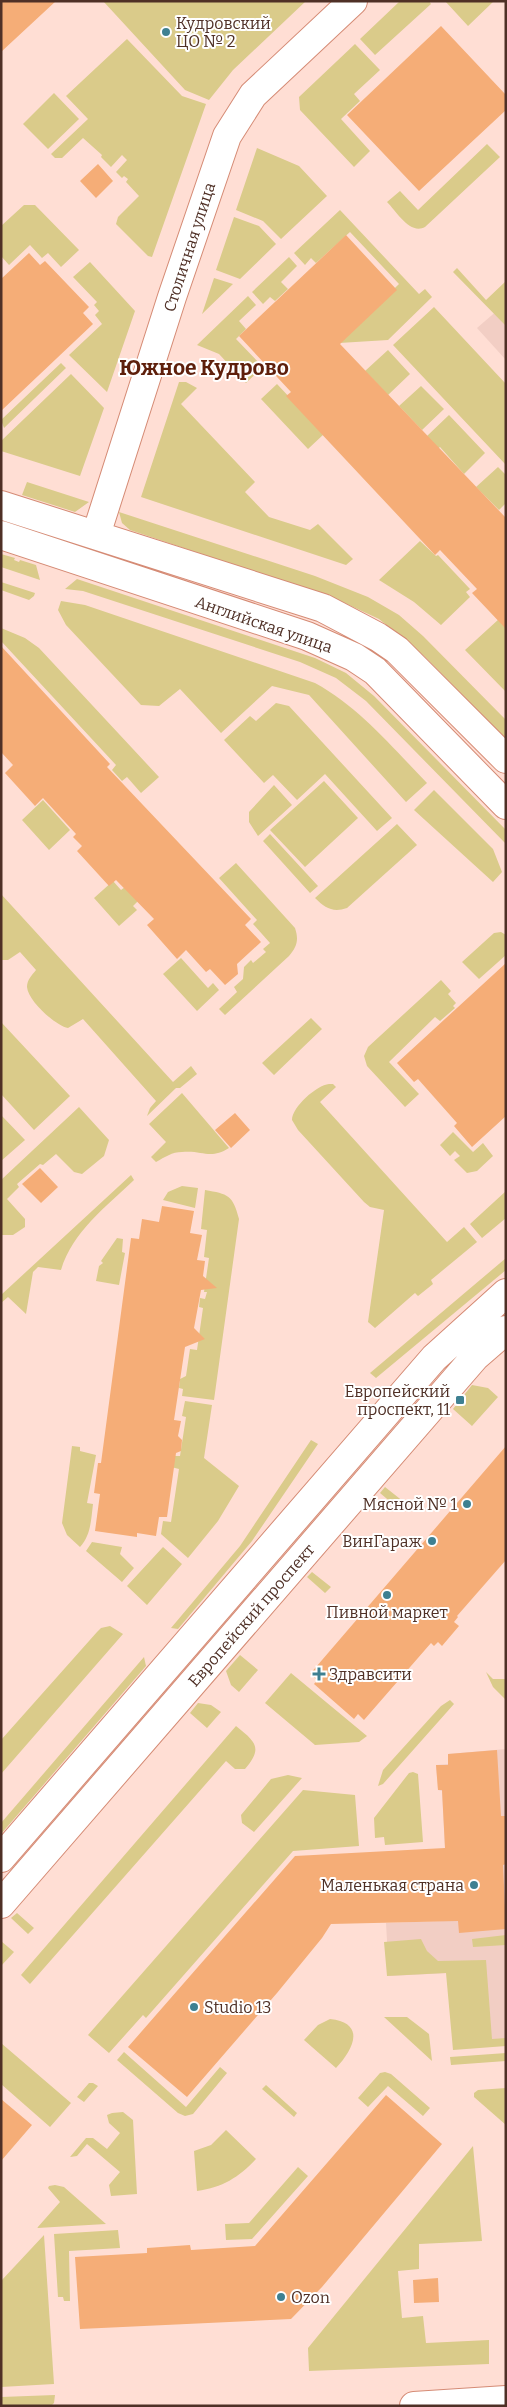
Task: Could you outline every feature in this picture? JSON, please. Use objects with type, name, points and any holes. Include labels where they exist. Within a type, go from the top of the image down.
[{"type":"street","name":"Столичная улица","points":[[96,535],[172,297],[228,136],[253,94],[353,1]]},
{"type":"street","name":"Английская улица","points":[[1,505],[323,608],[397,650],[506,760]]},
{"type":"street","name":"Английская улица","points":[[1,535],[307,636],[354,657],[375,671],[506,804]]},
{"type":"street","name":"Европейский проспект","points":[[1,1858],[434,1358],[506,1293]]},
{"type":"street","name":"Европейский проспект","points":[[1,1904],[475,1356],[506,1330]]},
{"type":"street","points":[[414,2406],[506,2400]]},
{"type":"shaded area","points":[[103,1],[306,1],[233,70],[209,100],[185,90]]},
{"type":"shaded area","points":[[400,1],[429,1],[431,4],[375,55],[360,39]]},
{"type":"shaded area","points":[[445,1],[494,1],[468,26]]},
{"type":"shaded area","points":[[127,39],[182,96],[206,104],[152,257],[148,256],[116,224],[118,217],[139,196],[126,182],[128,179],[124,176],[122,178],[116,172],[127,160],[122,155],[111,167],[101,157],[102,155],[83,138],[62,158],[55,158],[51,154],[88,119],[66,96]]},
{"type":"shaded area","points":[[355,44],[380,70],[354,94],[360,101],[341,119],[370,151],[354,167],[300,110],[299,97]]},
{"type":"shaded area","points":[[54,93],[79,119],[48,149],[23,124]]},
{"type":"shaded area","points":[[487,144],[500,157],[425,227],[419,229],[409,225],[387,202],[400,191],[418,210]]},
{"type":"shaded area","points":[[257,148],[299,166],[327,196],[281,239],[263,221],[236,210]]},
{"type":"shaded area","points":[[24,205],[35,205],[79,250],[61,267],[48,253],[42,258],[30,245],[9,265],[1,256],[1,226]]},
{"type":"shaded area","points":[[340,210],[419,294],[425,289],[432,297],[388,340],[339,343],[399,284],[350,232],[316,263],[311,258],[305,265],[294,253]]},
{"type":"shaded area","points":[[234,217],[259,226],[276,244],[240,279],[216,270]]},
{"type":"shaded area","points":[[289,257],[297,266],[281,282],[288,289],[275,301],[270,297],[263,304],[252,292]]},
{"type":"shaded area","points":[[90,262],[135,311],[107,392],[69,355],[102,324],[95,315],[99,311],[94,305],[97,302],[73,277]]},
{"type":"shaded area","points":[[457,268],[486,300],[506,281],[506,326],[453,272]]},
{"type":"shaded area","points":[[214,278],[233,284],[202,314]]},
{"type":"shaded area","points":[[248,296],[256,305],[239,321],[246,329],[236,339],[263,367],[246,383],[219,354],[197,345]]},
{"type":"shaded area","points":[[506,303],[506,360],[477,328]]},
{"type":"shaded area","points":[[434,307],[506,384],[506,465],[393,345]]},
{"type":"shaded area","points":[[388,350],[410,374],[388,395],[365,371]]},
{"type":"shaded area","points":[[61,363],[66,368],[4,428],[1,420]]},
{"type":"shaded area","points":[[71,374],[104,408],[80,476],[1,451],[1,441]]},
{"type":"shaded area","points":[[179,382],[186,382],[197,388],[181,404],[255,482],[245,492],[269,517],[310,530],[318,524],[353,559],[346,565],[141,497]]},
{"type":"shaded area","points":[[277,384],[324,434],[308,449],[261,399]]},
{"type":"shaded area","points":[[421,386],[444,409],[422,430],[399,406]]},
{"type":"shaded area","points":[[449,415],[485,453],[464,474],[440,447],[434,452],[427,436]]},
{"type":"shaded area","points":[[498,467],[506,475],[506,503],[499,510],[476,487]]},
{"type":"shaded area","points":[[27,482],[89,502],[75,512],[22,495]]},
{"type":"shaded area","points":[[119,512],[315,576],[368,597],[399,615],[423,636],[506,720],[506,739],[424,656],[379,619],[336,599],[130,530],[122,523]]},
{"type":"shaded area","points":[[420,541],[436,556],[438,555],[470,589],[466,592],[470,597],[441,625],[414,602],[379,580]]},
{"type":"shaded area","points":[[1,554],[15,558],[14,560],[19,562],[20,560],[36,565],[40,580],[1,567]]},
{"type":"shaded area","points":[[77,579],[315,658],[346,673],[374,696],[506,830],[506,844],[366,701],[336,678],[300,662],[83,591],[65,589]]},
{"type":"shaded area","points":[[1,582],[35,593],[34,596],[29,600],[1,590]]},
{"type":"shaded area","points":[[61,601],[85,605],[315,683],[361,716],[427,783],[406,802],[309,695],[272,686],[221,733],[180,689],[159,706],[141,705],[66,625],[58,610]]},
{"type":"shaded area","points":[[499,619],[506,626],[506,692],[465,650]]},
{"type":"shaded area","points":[[1,628],[25,638],[39,648],[159,777],[141,793],[127,777],[122,781],[112,770],[116,765],[1,641]]},
{"type":"shaded area","points":[[276,703],[289,706],[392,818],[377,831],[325,774],[297,800],[273,775],[264,783],[224,740],[250,716],[256,721]]},
{"type":"shaded area","points":[[324,781],[358,818],[305,867],[270,830]]},
{"type":"shaded area","points":[[274,785],[292,805],[258,836],[249,822],[249,812]]},
{"type":"shaded area","points":[[434,790],[493,849],[502,872],[493,882],[414,810]]},
{"type":"shaded area","points":[[43,800],[70,830],[49,850],[22,820]]},
{"type":"shaded area","points":[[397,824],[417,845],[347,908],[333,910],[315,898]]},
{"type":"shaded area","points":[[270,834],[318,886],[310,893],[263,841]]},
{"type":"shaded area","points":[[236,863],[295,928],[297,940],[294,950],[289,956],[225,1015],[219,1009],[237,992],[234,987],[243,979],[244,967],[251,960],[253,963],[266,952],[263,949],[270,943],[253,924],[257,920],[219,878]]},
{"type":"shaded area","points":[[113,881],[121,890],[125,887],[138,901],[133,906],[137,910],[119,926],[94,898]]},
{"type":"shaded area","points":[[1,894],[173,1082],[191,1066],[197,1074],[180,1088],[176,1088],[147,1116],[150,1108],[156,1101],[83,1019],[68,1028],[50,1018],[37,1006],[27,987],[30,978],[36,970],[20,952],[8,960],[1,960]]},
{"type":"shaded area","points":[[501,932],[506,935],[506,955],[479,979],[462,962],[494,933]]},
{"type":"shaded area","points":[[181,958],[208,988],[213,983],[219,990],[197,1011],[163,974]]},
{"type":"shaded area","points":[[441,980],[451,991],[448,994],[456,1003],[453,1006],[455,1008],[440,1021],[435,1017],[389,1062],[419,1094],[405,1107],[367,1066],[364,1056],[368,1047]]},
{"type":"shaded area","points":[[311,1018],[322,1029],[274,1075],[262,1063]]},
{"type":"shaded area","points":[[1,1022],[70,1096],[34,1130],[1,1094]]},
{"type":"shaded area","points":[[333,1084],[336,1087],[320,1102],[447,1242],[464,1227],[477,1242],[431,1280],[433,1284],[418,1296],[415,1293],[375,1328],[368,1322],[384,1210],[370,1207],[364,1202],[298,1130],[292,1120],[296,1109],[312,1092]]},
{"type":"shaded area","points":[[182,1093],[229,1148],[222,1152],[211,1154],[175,1153],[156,1162],[151,1157],[166,1142],[149,1124]]},
{"type":"shaded area","points":[[79,1107],[109,1140],[104,1156],[82,1174],[74,1172],[56,1154],[43,1165],[40,1164],[17,1184],[19,1187],[7,1199],[25,1219],[25,1227],[13,1235],[1,1235],[1,1180]]},
{"type":"shaded area","points":[[1,1115],[25,1140],[1,1161]]},
{"type":"shaded area","points":[[453,1132],[473,1152],[483,1143],[493,1156],[477,1171],[467,1173],[454,1160],[460,1156],[455,1151],[450,1156],[440,1145]]},
{"type":"shaded area","points":[[131,1175],[134,1180],[91,1220],[82,1232],[66,1256],[61,1270],[38,1267],[33,1272],[26,1314],[8,1297],[1,1303],[1,1295]]},
{"type":"shaded area","points":[[182,1186],[198,1188],[195,1208],[163,1200],[168,1192]]},
{"type":"shaded area","points":[[205,1190],[219,1193],[232,1200],[239,1219],[214,1400],[182,1396],[183,1389],[179,1388],[180,1379],[186,1376],[190,1349],[197,1350],[203,1308],[199,1307],[200,1298],[205,1299],[207,1292],[204,1292],[209,1258],[204,1257],[207,1230],[201,1229]]},
{"type":"shaded area","points":[[506,1191],[506,1218],[482,1238],[470,1224]]},
{"type":"shaded area","points":[[117,1238],[123,1239],[122,1252],[125,1253],[119,1285],[96,1281],[99,1266],[103,1263],[101,1261]]},
{"type":"shaded area","points":[[506,1258],[506,1270],[376,1378],[370,1373]]},
{"type":"shaded area","points":[[472,1385],[488,1388],[498,1397],[472,1426],[453,1409]]},
{"type":"shaded area","points":[[185,1401],[212,1405],[204,1458],[239,1486],[218,1521],[188,1558],[161,1534],[163,1521],[171,1522],[179,1469],[171,1467],[173,1456],[180,1456],[186,1417],[182,1416]]},
{"type":"shaded area","points":[[311,1440],[318,1444],[252,1541],[178,1629],[171,1628],[240,1546]]},
{"type":"shaded area","points":[[72,1446],[80,1447],[80,1451],[96,1455],[87,1503],[93,1504],[91,1521],[84,1542],[80,1547],[67,1535],[62,1523]]},
{"type":"shaded area","points":[[385,1487],[404,1502],[399,1509],[380,1493]]},
{"type":"shaded area","points":[[92,1542],[122,1547],[120,1554],[134,1568],[122,1582],[86,1551]]},
{"type":"shaded area","points":[[163,1547],[182,1564],[147,1605],[127,1586]]},
{"type":"shaded area","points":[[312,1572],[331,1587],[325,1593],[307,1577]]},
{"type":"shaded area","points":[[110,1626],[123,1634],[1,1774],[1,1740],[97,1632],[101,1628]]},
{"type":"shaded area","points":[[240,1655],[258,1670],[239,1692],[231,1685],[226,1671]]},
{"type":"shaded area","points":[[144,1657],[146,1666],[1,1834],[1,1823]]},
{"type":"shaded area","points":[[486,1672],[493,1679],[506,1679],[506,1700],[493,1687]]},
{"type":"shaded area","points":[[291,1673],[367,1736],[359,1742],[315,1745],[265,1703]]},
{"type":"shaded area","points":[[450,1700],[454,1704],[383,1784],[378,1786],[383,1770],[441,1706]]},
{"type":"shaded area","points":[[198,1703],[211,1705],[221,1712],[207,1728],[190,1713]]},
{"type":"shaded area","points":[[236,1726],[255,1746],[251,1762],[245,1769],[235,1769],[226,1761],[30,1984],[21,1975]]},
{"type":"shaded area","name":"Маленькая страна","points":[[506,1749],[506,2045],[454,2048],[448,1973],[389,1976],[386,1923],[444,1921],[445,1848],[442,1791],[438,1790],[436,1765],[448,1764],[448,1754]]},
{"type":"shaded area","points":[[409,1773],[418,1774],[423,1842],[385,1845],[384,1837],[375,1838],[374,1818]]},
{"type":"shaded area","points":[[288,1775],[302,1778],[254,1832],[242,1823],[241,1815],[271,1779]]},
{"type":"shaded area","points":[[303,1790],[355,1795],[359,1846],[293,1851],[146,2018],[143,2015],[109,2053],[88,2035]]},
{"type":"shaded area","points":[[17,1913],[34,1928],[28,1934],[11,1918]]},
{"type":"shaded area","points":[[506,1935],[506,1945],[473,1947],[472,1939]]},
{"type":"shaded area","points":[[421,1939],[427,1951],[438,1961],[486,1960],[492,2039],[506,2038],[506,2046],[453,2050],[446,1973],[387,1976],[384,1942]]},
{"type":"shaded area","points":[[1,1941],[14,1952],[1,1966]]},
{"type":"shaded area","points":[[384,2017],[407,2017],[429,2034],[432,2061]]},
{"type":"shaded area","points":[[330,2019],[342,2022],[349,2026],[353,2032],[351,2046],[336,2068],[304,2040],[318,2025]]},
{"type":"shaded area","points":[[1,2043],[71,2103],[50,2127],[1,2084]]},
{"type":"shaded area","points":[[124,2052],[186,2107],[220,2067],[227,2073],[193,2114],[185,2116],[178,2113],[117,2060]]},
{"type":"shaded area","points":[[506,2053],[506,2061],[451,2065],[450,2057]]},
{"type":"shaded area","points":[[380,2073],[391,2074],[430,2108],[423,2116],[388,2086],[368,2107],[358,2098]]},
{"type":"shaded area","points":[[89,2083],[98,2086],[84,2102],[77,2097]]},
{"type":"shaded area","points":[[266,2085],[297,2113],[294,2117],[262,2089]]},
{"type":"shaded area","points":[[506,2088],[506,2125],[474,2097],[474,2093],[478,2090]]},
{"type":"shaded area","points":[[123,2112],[133,2120],[137,2194],[111,2196],[109,2185],[120,2172],[87,2144],[77,2156],[70,2157],[86,2138],[93,2138],[107,2149],[120,2133],[109,2123],[107,2115]]},
{"type":"shaded area","points":[[226,2130],[256,2159],[230,2181],[197,2191],[194,2151],[211,2145]]},
{"type":"shaded area","points":[[473,2146],[482,2241],[419,2244],[419,2269],[398,2271],[402,2318],[423,2316],[426,2343],[489,2340],[489,2364],[309,2371],[308,2348]]},
{"type":"shaded area","points":[[298,2167],[308,2176],[252,2239],[226,2240],[225,2224],[249,2223]]},
{"type":"shaded area","points":[[55,2185],[64,2187],[106,2224],[37,2228],[60,2202],[48,2188]]},
{"type":"shaded area","points":[[118,2230],[120,2248],[69,2251],[70,2301],[64,2301],[63,2297],[58,2297],[54,2234]]},
{"type":"shaded area","points":[[44,2235],[54,2384],[1,2387],[1,2281]]},
{"type":"shaded area","points":[[55,2395],[54,2403],[51,2406],[1,2406],[1,2397]]},
{"type":"building","points":[[1,1],[56,1],[1,52]]},
{"type":"building","points":[[441,26],[506,95],[506,110],[419,191],[347,115]]},
{"type":"building","points":[[98,164],[113,181],[96,198],[80,181]]},
{"type":"building","points":[[346,235],[397,290],[340,344],[506,518],[506,629],[472,593],[477,589],[440,550],[435,555],[286,396],[291,392],[239,336]]},
{"type":"building","points":[[29,253],[40,265],[45,261],[89,307],[83,313],[93,324],[1,411],[1,279]]},
{"type":"building","points":[[1,646],[110,764],[107,767],[251,919],[245,925],[261,942],[237,964],[238,974],[225,985],[210,969],[206,972],[186,950],[177,959],[147,925],[154,919],[116,880],[109,886],[77,851],[82,846],[73,837],[76,834],[43,798],[35,806],[5,773],[13,765],[1,752]]},
{"type":"building","points":[[506,963],[506,1116],[472,1147],[454,1126],[457,1123],[418,1079],[414,1082],[397,1063]]},
{"type":"building","points":[[235,1113],[250,1130],[231,1148],[215,1130]]},
{"type":"building","points":[[40,1168],[58,1187],[41,1203],[22,1184]]},
{"type":"building","points":[[162,1206],[194,1211],[190,1233],[202,1235],[197,1260],[205,1261],[203,1276],[217,1288],[201,1290],[194,1328],[205,1339],[185,1347],[174,1420],[181,1421],[178,1436],[182,1440],[181,1451],[176,1453],[167,1517],[159,1517],[156,1536],[137,1533],[137,1537],[95,1531],[100,1494],[94,1493],[98,1463],[101,1463],[131,1238],[139,1239],[142,1219],[159,1222]]},
{"type":"building","points":[[506,1446],[506,1560],[457,1616],[454,1622],[459,1626],[442,1646],[438,1642],[434,1646],[431,1643],[364,1720],[358,1714],[354,1719],[314,1684],[317,1680],[310,1674]]},
{"type":"building","points":[[497,1750],[501,1816],[506,1816],[506,1864],[503,1865],[506,1929],[459,1933],[458,1921],[331,1924],[322,1938],[277,1993],[187,2097],[128,2047],[295,1856],[445,1848],[442,1790],[438,1790],[436,1765],[448,1765],[448,1754]]},
{"type":"building","points":[[386,2095],[442,2144],[322,2287],[291,2319],[80,2329],[75,2257],[147,2253],[147,2248],[190,2245],[191,2250],[255,2246]]},
{"type":"building","points":[[1,2099],[32,2125],[1,2161]]},
{"type":"building","points":[[438,2278],[439,2302],[414,2303],[413,2280]]},
{"type":"place","name":"Кудровский ЦО № 2","points":[[166,32]]},
{"type":"place","name":"Европейский проспект, 11","points":[[460,1400]]},
{"type":"place","name":"Мясной № 1","points":[[467,1504]]},
{"type":"place","name":"ВинГараж","points":[[432,1541]]},
{"type":"place","name":"Пивной маркет","points":[[387,1595]]},
{"type":"place","name":"Здравсити","points":[[319,1674]]},
{"type":"place","name":"Маленькая страна","points":[[474,1885]]},
{"type":"place","name":"Studio 13","points":[[194,2007]]},
{"type":"place","name":"Ozon","points":[[281,2297]]},
{"type":"district","name":"Южное Кудрово","points":[[204,368]]}]
